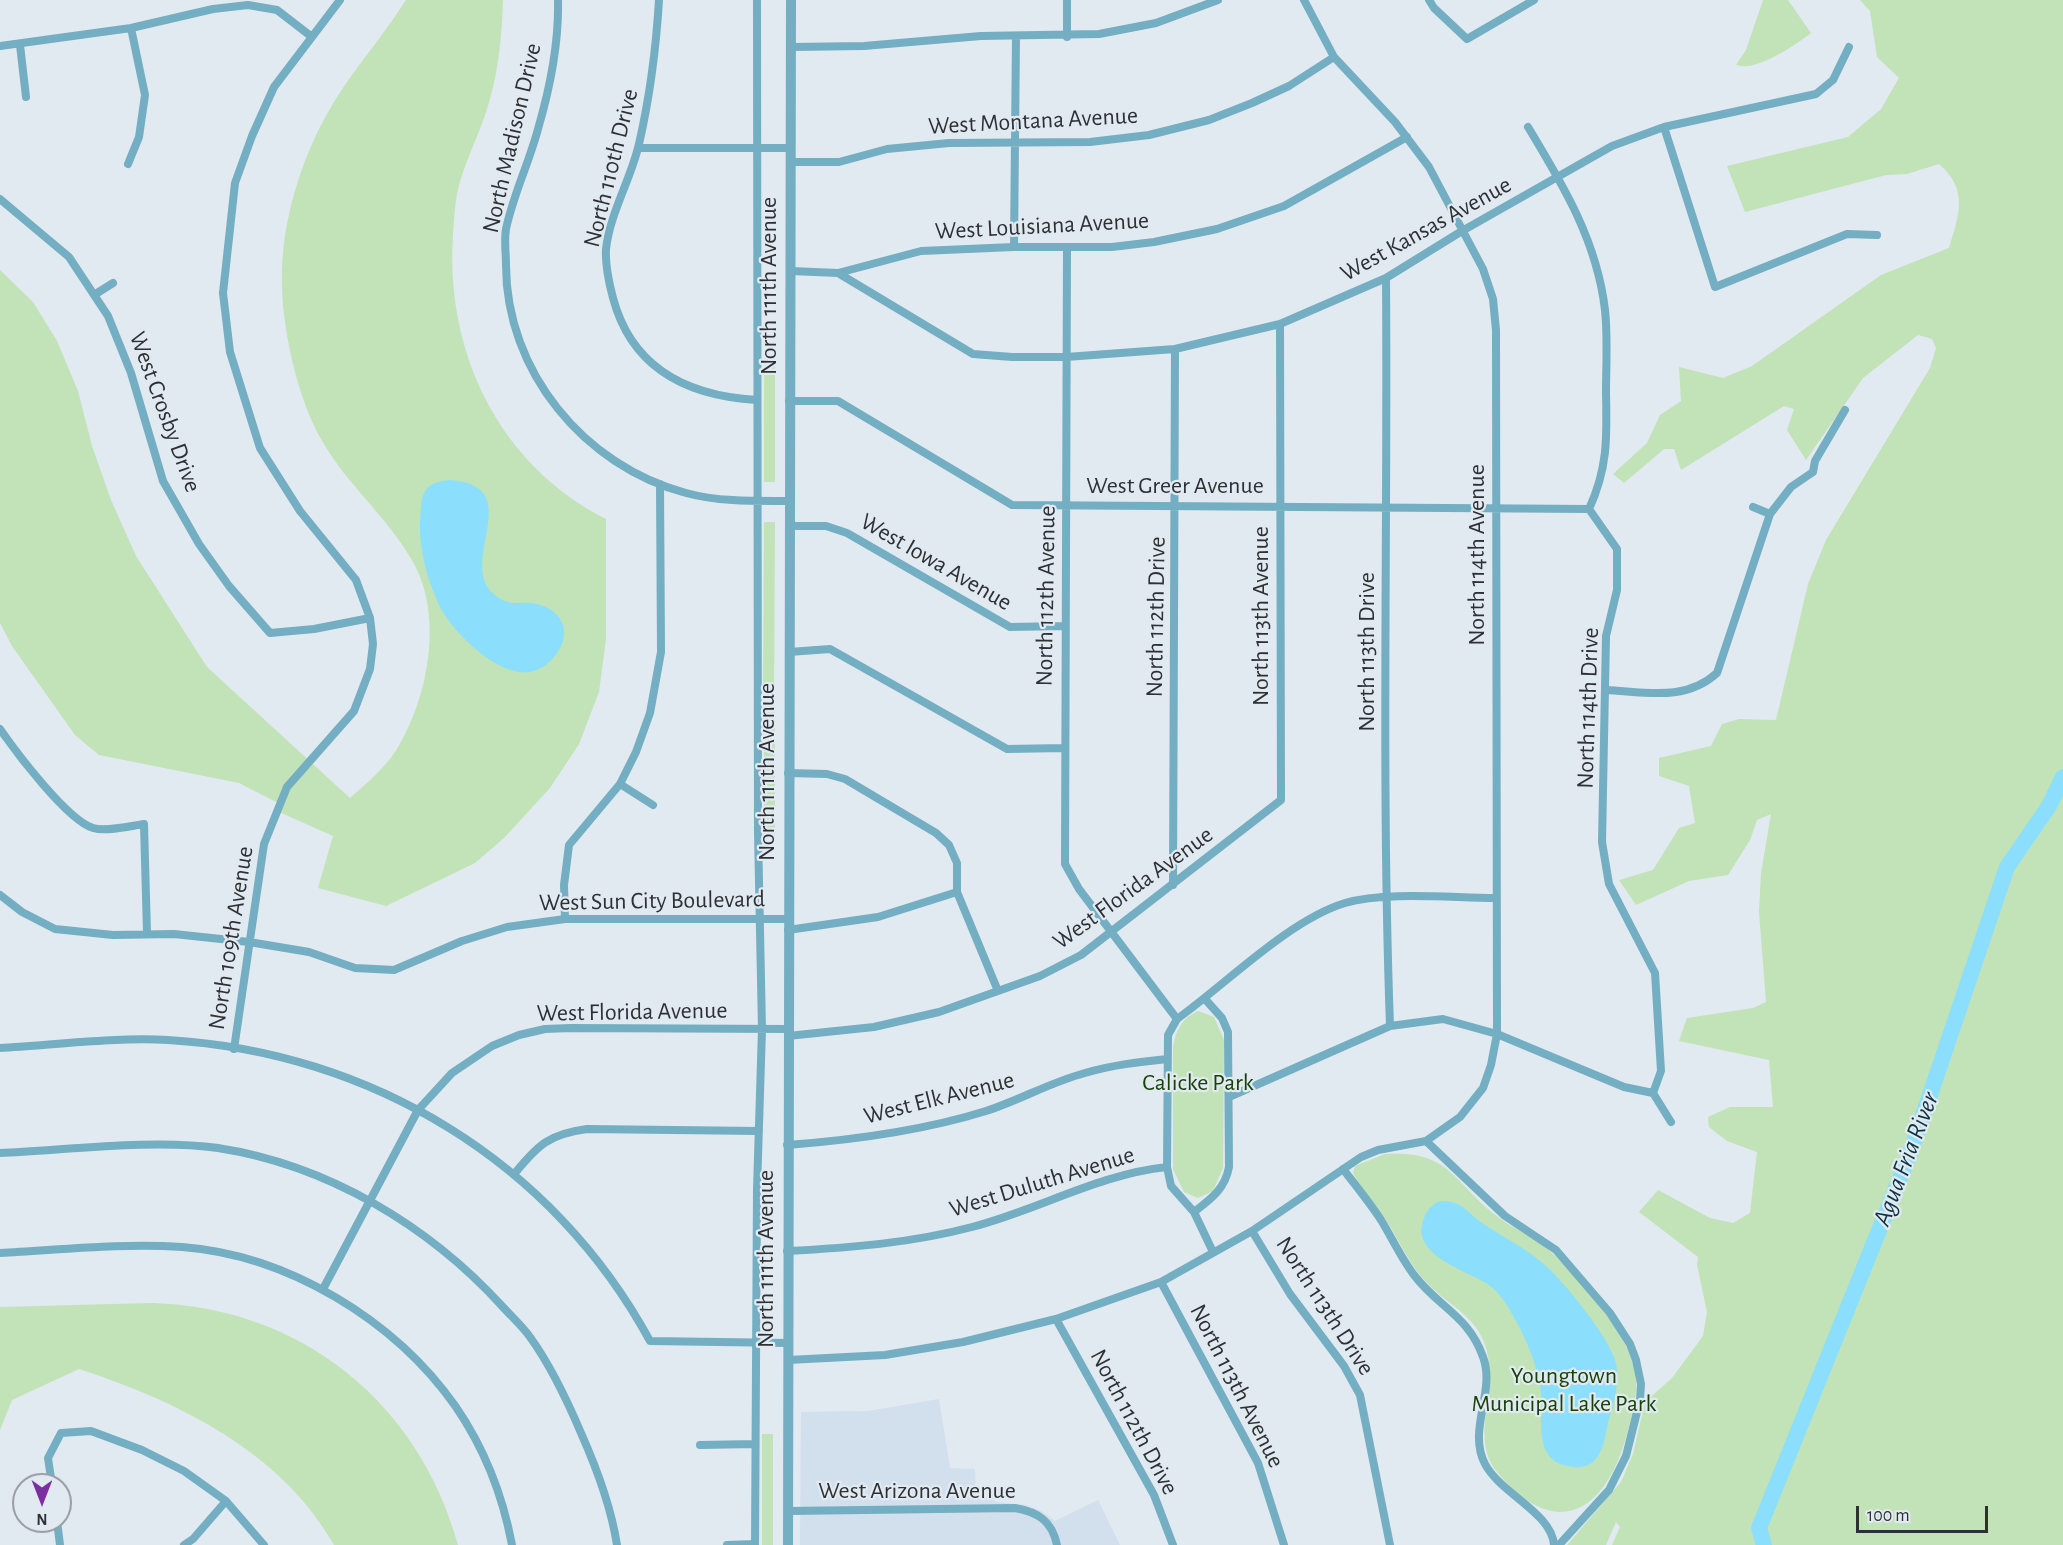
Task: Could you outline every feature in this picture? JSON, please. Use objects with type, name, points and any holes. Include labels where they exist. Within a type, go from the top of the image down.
[{"type":"street","name":"North 109th Avenue","points":[[234,1048],[264,844],[287,787],[354,711],[364,691],[373,644],[370,618],[357,580],[300,511],[260,448],[230,352],[223,293],[235,183],[274,87],[340,0]]},
{"type":"street","name":"North Madison Drive","points":[[558,0],[555,51],[538,130],[506,230],[506,283],[511,318],[527,362],[542,388],[578,433],[624,468],[686,494],[757,501],[789,501]]},
{"type":"street","name":"North 110th Drive","points":[[658,0],[653,77],[638,148],[606,249],[608,281],[618,316],[642,355],[662,372],[702,393],[757,400]]},
{"type":"street","name":"North 111th Avenue","points":[[727,1545],[755,1545],[762,1029],[757,501],[757,0]]},
{"type":"street","name":"North 111th Avenue","points":[[788,1545],[791,0]]},
{"type":"street","points":[[1067,0],[1067,37]]},
{"type":"street","points":[[792,47],[1016,36],[1067,37],[1137,28],[1185,14],[1218,0]]},
{"type":"street","name":"North 114th Avenue","points":[[1304,0],[1334,57],[1407,137],[1429,167],[1489,285],[1495,315],[1497,1034],[1491,1065],[1483,1088],[1460,1118],[1426,1141]]},
{"type":"street","points":[[1429,0],[1434,8],[1467,39],[1534,0]]},
{"type":"street","points":[[0,46],[21,45],[131,28],[213,9],[248,5],[277,10],[312,37]]},
{"type":"street","points":[[128,164],[139,137],[145,96],[131,28]]},
{"type":"street","points":[[1014,247],[1017,144],[1016,36]]},
{"type":"street","points":[[21,45],[26,97]]},
{"type":"street","name":"West Kansas Avenue","points":[[791,271],[837,273],[973,354],[1066,357],[1175,349],[1280,324],[1386,278],[1462,231],[1612,146],[1664,127],[1816,94],[1833,80],[1850,47]]},
{"type":"street","name":"West Montana Avenue","points":[[791,162],[840,162],[886,149],[949,143],[1090,142],[1180,128],[1267,96],[1334,57]]},
{"type":"street","points":[[1528,127],[1559,177],[1589,239],[1599,275],[1605,313],[1606,460],[1601,481],[1589,508]]},
{"type":"street","points":[[1664,127],[1715,287],[1847,234],[1877,235]]},
{"type":"street","name":"West Louisiana Avenue","points":[[837,273],[921,251],[1014,247],[1112,247],[1154,242],[1217,229],[1284,206],[1407,137]]},
{"type":"street","points":[[638,148],[791,148]]},
{"type":"street","name":"West Crosby Drive","points":[[0,199],[69,257],[108,316],[131,373],[163,481],[199,544],[229,586],[270,633],[314,629],[370,618]]},
{"type":"street","name":"North 112th Avenue","points":[[1067,247],[1065,864],[1076,884],[1111,933],[1177,1019]]},
{"type":"street","name":"North 113th Drive","points":[[1386,278],[1388,507],[1385,898],[1390,1026]]},
{"type":"street","points":[[94,295],[113,283]]},
{"type":"street","name":"North 113th Avenue","points":[[1280,324],[1281,800]]},
{"type":"street","name":"North 112th Drive","points":[[1173,885],[1175,349]]},
{"type":"street","name":"West Greer Avenue","points":[[789,401],[837,401],[1012,505],[1589,508]]},
{"type":"street","points":[[1606,690],[1691,691],[1704,685],[1717,673],[1770,514],[1791,487],[1813,472],[1815,460],[1845,410]]},
{"type":"street","points":[[565,919],[564,885],[569,845],[620,784],[636,752],[650,713],[661,652],[660,484]]},
{"type":"street","points":[[1753,507],[1770,514]]},
{"type":"street","name":"North 114th Drive","points":[[1589,508],[1617,549],[1618,559],[1617,590],[1606,636],[1602,842],[1609,884],[1655,973],[1661,1071],[1653,1093]]},
{"type":"street","name":"West Iowa Avenue","points":[[789,526],[826,526],[847,533],[1010,627],[1065,626]]},
{"type":"street","points":[[789,652],[830,649],[1007,749],[1064,748]]},
{"type":"street","points":[[0,729],[41,781],[81,823],[95,829],[144,824],[147,933]]},
{"type":"street","points":[[788,773],[827,774],[846,779],[936,833],[949,845],[957,863],[957,892],[998,992]]},
{"type":"street","points":[[620,784],[653,805]]},
{"type":"street","name":"West Florida Avenue","points":[[323,1289],[418,1110],[452,1073],[492,1046],[545,1029],[762,1029],[788,1033],[874,1027],[939,1012],[1040,976],[1081,955],[1281,800]]},
{"type":"street","name":"West Sun City Boulevard","points":[[0,895],[22,912],[55,929],[86,934],[147,933],[249,942],[309,952],[355,968],[394,970],[462,941],[507,927],[565,919],[760,918],[788,924],[878,917],[957,892]]},
{"type":"street","points":[[1213,1252],[1194,1212],[1171,1186],[1167,1167],[1168,1035],[1177,1019],[1305,920],[1346,903],[1385,898],[1495,898]]},
{"type":"street","points":[[1194,1212],[1218,1194],[1227,1179],[1228,1032],[1222,1018],[1205,999]]},
{"type":"street","points":[[1229,1097],[1390,1026],[1443,1019],[1497,1034],[1624,1086],[1653,1093],[1671,1122]]},
{"type":"street","points":[[0,1048],[167,1040],[234,1048],[318,1066],[371,1086],[418,1110],[467,1139],[515,1173],[564,1221],[611,1275],[651,1341],[788,1343]]},
{"type":"street","name":"West Elk Avenue","points":[[787,1145],[853,1140],[906,1130],[984,1112],[1082,1073],[1116,1065],[1167,1059]]},
{"type":"street","points":[[515,1173],[536,1147],[568,1131],[586,1129],[759,1131]]},
{"type":"street","points":[[788,1360],[885,1355],[963,1342],[1056,1319],[1161,1281],[1252,1231],[1343,1169],[1378,1150],[1426,1141],[1461,1178],[1505,1216],[1556,1250],[1610,1313],[1630,1344],[1636,1360],[1641,1384],[1640,1400],[1626,1456],[1610,1490],[1559,1545]]},
{"type":"street","points":[[0,1153],[169,1146],[218,1148],[282,1165],[338,1185],[420,1232],[472,1273],[530,1336],[565,1396],[595,1465],[614,1527],[617,1545]]},
{"type":"street","name":"West Duluth Avenue","points":[[787,1251],[878,1243],[971,1228],[1038,1206],[1133,1170],[1167,1167]]},
{"type":"street","points":[[1343,1169],[1379,1218],[1412,1273],[1425,1288],[1461,1318],[1473,1333],[1485,1360],[1485,1385],[1479,1440],[1484,1463],[1493,1478],[1551,1531],[1554,1545]]},
{"type":"street","name":"North 113th Drive","points":[[1252,1231],[1290,1294],[1344,1366],[1360,1395],[1390,1545]]},
{"type":"street","points":[[0,1253],[122,1246],[183,1248],[236,1257],[280,1271],[323,1289],[405,1349],[456,1408],[480,1450],[505,1506],[512,1545]]},
{"type":"street","name":"North 113th Avenue","points":[[1161,1281],[1258,1463],[1284,1545]]},
{"type":"street","name":"North 112th Drive","points":[[1056,1319],[1154,1495],[1173,1545]]},
{"type":"street","points":[[50,1473],[48,1458],[61,1432],[91,1431],[142,1450],[184,1471],[226,1501],[264,1545]]},
{"type":"street","points":[[700,1445],[755,1444]]},
{"type":"street","points":[[184,1545],[193,1539],[226,1501]]},
{"type":"street","name":"West Arizona Avenue","points":[[788,1511],[1015,1508],[1030,1511],[1044,1518],[1054,1533],[1057,1545]]},
{"type":"shaded area","points":[[939,1399],[950,1468],[975,1469],[976,1496],[989,1496],[996,1502],[1026,1505],[1041,1511],[1055,1521],[1098,1500],[1120,1545],[800,1545],[801,1412],[868,1411]]},
{"type":"green space","points":[[406,0],[503,0],[496,75],[487,110],[462,174],[456,204],[453,279],[458,321],[470,362],[486,401],[508,436],[536,468],[568,496],[606,519],[606,639],[599,692],[579,744],[550,788],[504,838],[475,863],[386,906],[318,888],[333,836],[277,811],[280,804],[239,783],[99,755],[75,735],[12,646],[0,623],[0,270],[33,302],[57,341],[78,391],[92,446],[111,500],[136,556],[207,667],[350,798],[387,763],[408,729],[424,682],[430,632],[428,607],[413,562],[392,530],[342,471],[321,439],[305,405],[293,365],[285,324],[282,286],[283,260],[286,233],[298,181],[318,130],[345,85]]},
{"type":"green space","points":[[1763,0],[1788,0],[1811,33],[1765,61],[1754,65],[1736,65],[1746,50]]},
{"type":"green space","points":[[1860,0],[2063,0],[2063,1545],[1612,1545],[1620,1527],[1616,1522],[1606,1545],[1567,1545],[1621,1482],[1633,1454],[1645,1402],[1672,1378],[1703,1336],[1707,1312],[1697,1265],[1698,1257],[1639,1212],[1658,1190],[1710,1218],[1733,1223],[1750,1213],[1757,1152],[1727,1141],[1709,1127],[1708,1117],[1730,1107],[1773,1107],[1769,1060],[1679,1041],[1687,1018],[1753,1008],[1766,1002],[1759,912],[1761,873],[1771,814],[1757,820],[1750,840],[1728,875],[1689,881],[1636,905],[1619,880],[1653,870],[1679,828],[1695,823],[1689,786],[1659,776],[1659,758],[1711,746],[1722,724],[1739,719],[1776,720],[1808,584],[1826,540],[1930,368],[1936,348],[1932,339],[1918,335],[1863,378],[1806,460],[1787,430],[1794,409],[1784,406],[1681,470],[1674,449],[1664,449],[1624,483],[1613,474],[1647,443],[1660,415],[1681,401],[1679,367],[1723,378],[1752,366],[1881,275],[1949,248],[1958,214],[1958,193],[1955,183],[1939,164],[1907,174],[1886,175],[1745,212],[1727,166],[1848,137],[1881,109],[1899,78],[1877,57],[1870,11]]},
{"type":"green space","points":[[764,365],[775,365],[775,482],[764,482]]},
{"type":"green space","points":[[764,522],[775,522],[774,696],[763,696]]},
{"type":"green space","points":[[764,709],[775,709],[775,835],[764,835]]},
{"type":"green space","name":"Calicke Park","points":[[1198,1011],[1214,1017],[1224,1040],[1223,1168],[1213,1191],[1198,1198],[1184,1192],[1173,1169],[1173,1048],[1180,1026]]},
{"type":"green space","name":"Youngtown Municipal Lake Park","points":[[1385,1154],[1424,1157],[1449,1171],[1497,1216],[1553,1253],[1579,1281],[1618,1331],[1632,1360],[1636,1378],[1634,1404],[1619,1458],[1608,1481],[1594,1498],[1578,1508],[1560,1512],[1540,1507],[1519,1494],[1497,1472],[1488,1456],[1485,1439],[1489,1384],[1486,1347],[1472,1323],[1434,1290],[1416,1270],[1386,1220],[1353,1173],[1355,1166]]},
{"type":"green space","points":[[152,1303],[206,1309],[257,1322],[304,1344],[346,1372],[383,1407],[415,1447],[440,1494],[458,1545],[334,1545],[312,1512],[286,1482],[256,1456],[189,1414],[153,1397],[79,1369],[12,1400],[0,1430],[0,1307]]},
{"type":"green space","points":[[762,1434],[773,1434],[773,1545],[762,1545]]},
{"type":"water","points":[[450,480],[472,485],[484,494],[489,506],[483,571],[489,589],[493,594],[508,602],[531,603],[551,610],[562,623],[564,631],[560,649],[551,661],[540,669],[517,672],[491,660],[454,628],[439,605],[422,553],[421,509],[424,493],[428,487],[437,482]]},
{"type":"water","points":[[1440,1201],[1459,1205],[1546,1266],[1584,1309],[1609,1347],[1616,1365],[1616,1390],[1603,1446],[1598,1456],[1590,1464],[1579,1467],[1568,1466],[1556,1462],[1548,1455],[1542,1433],[1540,1385],[1531,1352],[1511,1311],[1501,1297],[1489,1285],[1444,1261],[1425,1244],[1422,1233],[1423,1221],[1429,1209]]},
{"type":"waterway","name":"Agua Fria River","points":[[1764,1545],[1759,1528],[1911,1151],[2007,867],[2049,806],[2063,777]]}]
